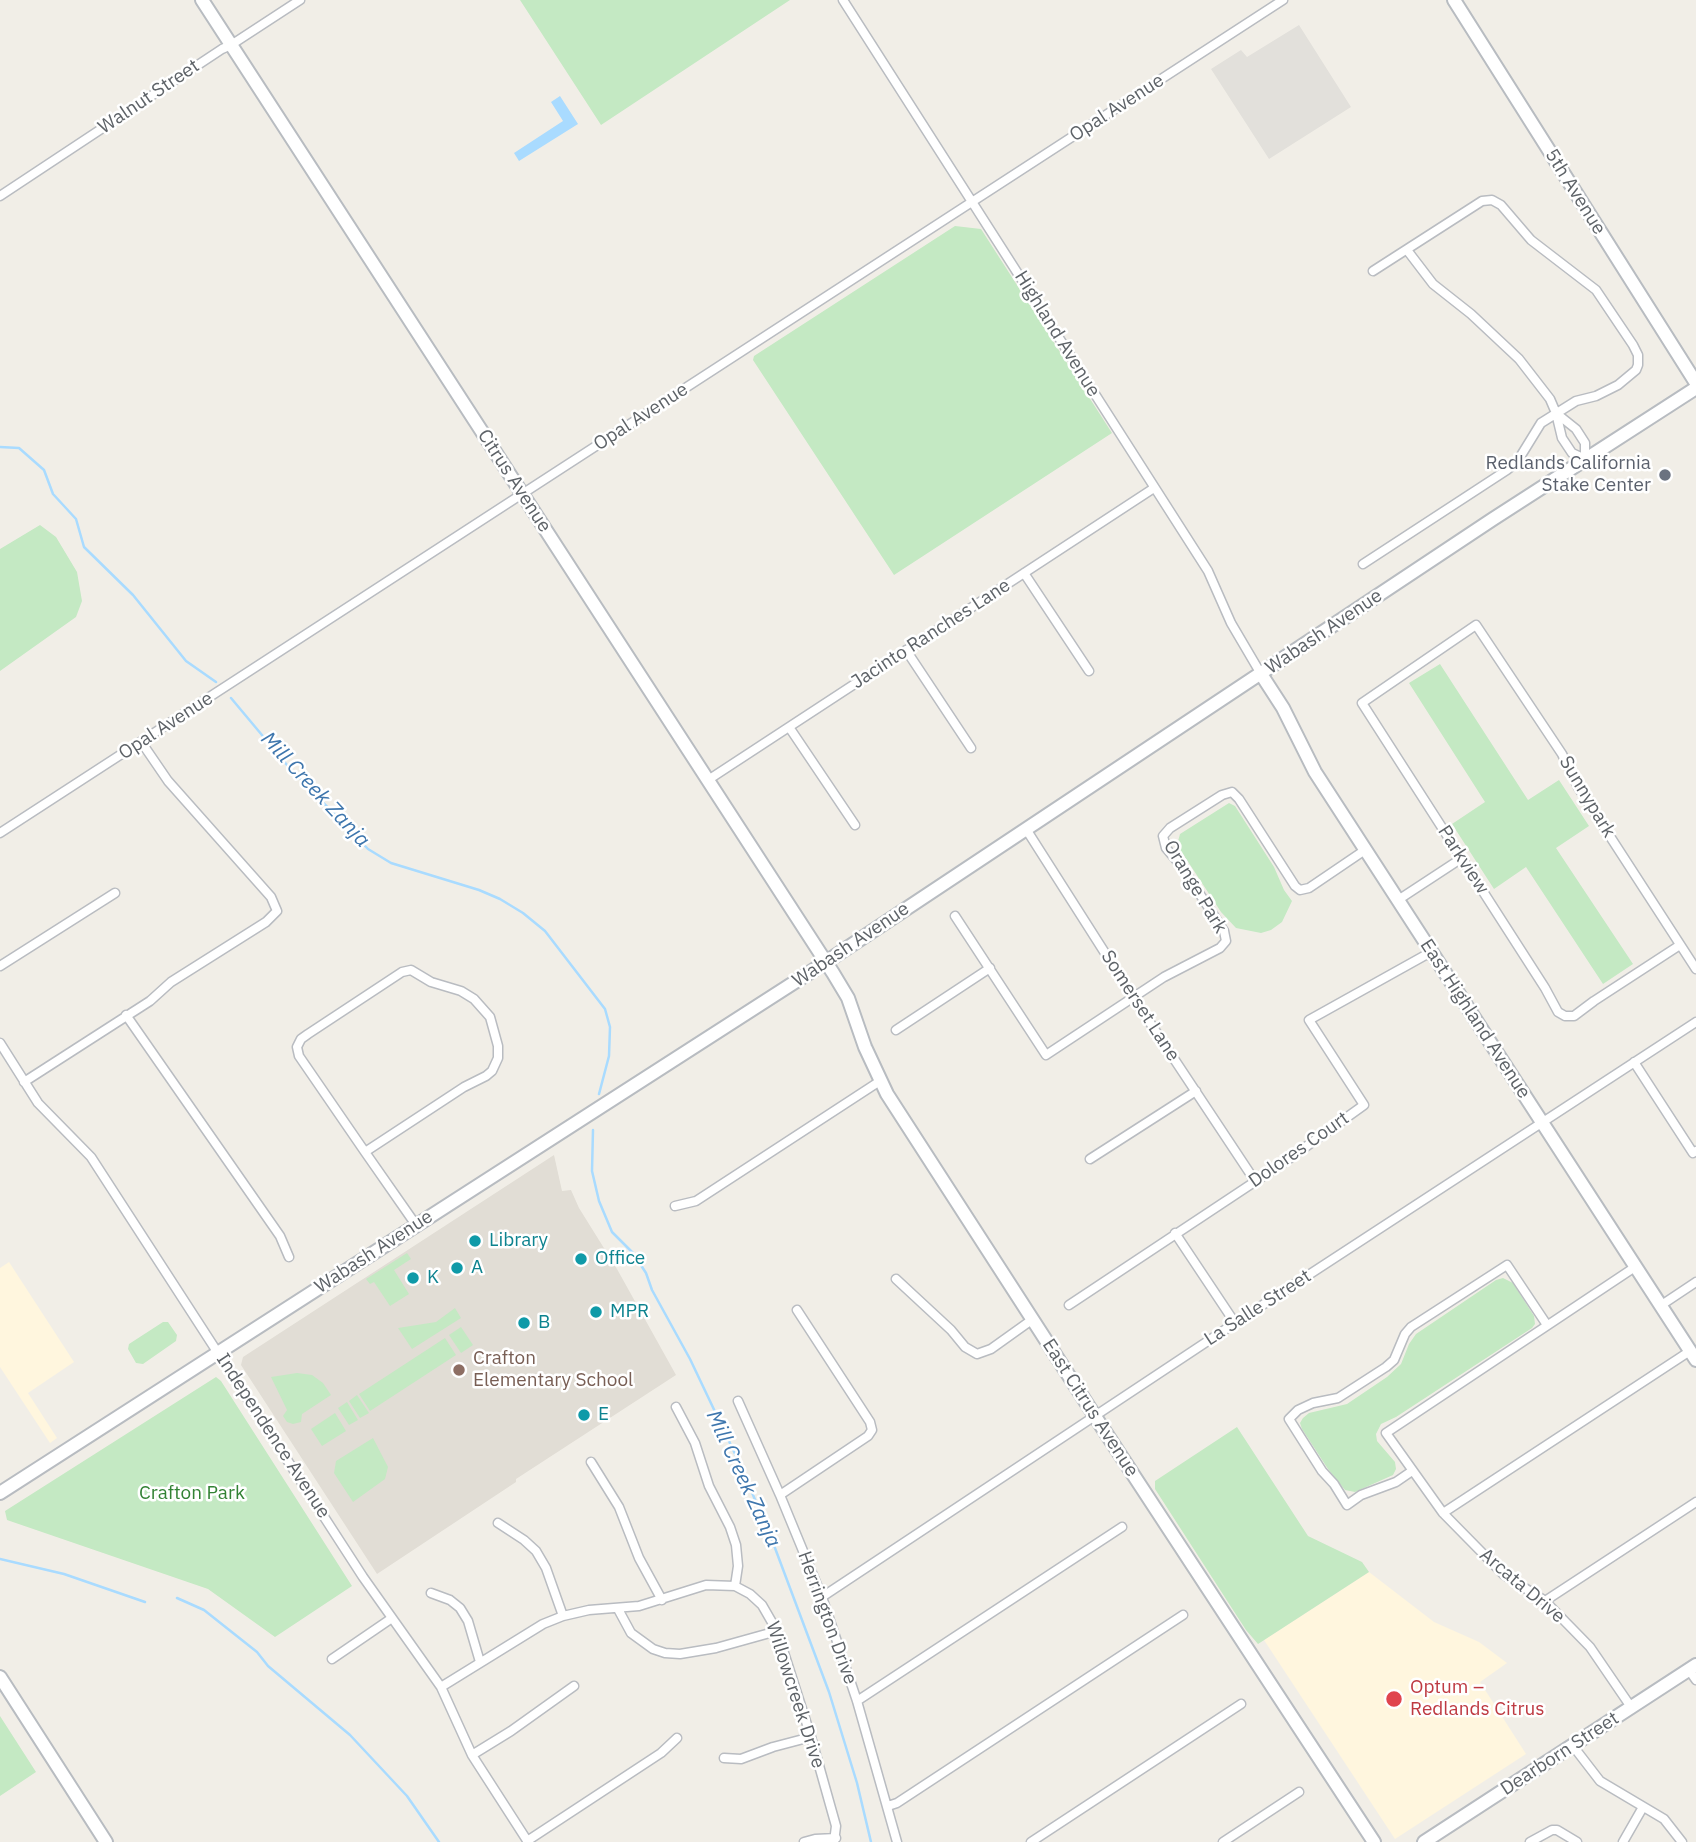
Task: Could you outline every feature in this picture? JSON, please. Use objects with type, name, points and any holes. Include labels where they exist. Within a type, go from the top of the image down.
[{"type":"street","name":"Citrus Avenue","points":[[202,0],[826,962]]},
{"type":"street","name":"Walnut Street","points":[[0,197],[222,48],[231,45],[300,0]]},
{"type":"street","name":"Highland Avenue","points":[[842,0],[1208,571],[1231,623],[1261,674]]},
{"type":"street","name":"Opal Avenue","points":[[0,833],[1283,0]]},
{"type":"street","name":"5th Avenue","points":[[1454,0],[1696,386]]},
{"type":"street","points":[[1363,564],[1507,470],[1517,462],[1541,424],[1556,413],[1576,401],[1596,396],[1618,385],[1636,370],[1638,365],[1638,355],[1633,345],[1596,290],[1531,240],[1501,205],[1492,200],[1482,201],[1373,271]]},
{"type":"street","points":[[1407,250],[1433,284],[1471,314],[1519,359],[1550,399],[1562,438],[1572,453],[1585,459],[1585,443],[1576,429],[1556,413]]},
{"type":"street","name":"Wabash Avenue","points":[[0,1493],[826,962],[1696,386]]},
{"type":"street","name":"Jacinto Ranches Lane","points":[[708,780],[1154,488]]},
{"type":"street","points":[[1024,573],[1089,671]]},
{"type":"street","name":"Sunnypark","points":[[1362,703],[1476,625],[1562,754],[1578,787],[1696,969]]},
{"type":"street","points":[[906,650],[971,748]]},
{"type":"street","name":"East Highland Avenue","points":[[1261,674],[1283,708],[1315,772],[1693,1355]]},
{"type":"street","name":"Parkview","points":[[1362,703],[1558,1012],[1565,1016],[1574,1016],[1680,945]]},
{"type":"street","points":[[789,727],[855,825]]},
{"type":"street","points":[[24,1082],[150,1001],[191,968],[266,922],[277,911],[271,897],[169,781],[142,743]]},
{"type":"street","name":"Orange Park","points":[[1133,997],[1164,977],[1220,948],[1226,941],[1224,931],[1182,867],[1166,848],[1163,836],[1170,828],[1222,795],[1232,792],[1239,799],[1300,890],[1308,888],[1365,850]]},
{"type":"street","name":"Somerset Lane","points":[[1026,829],[1255,1181]]},
{"type":"street","points":[[1398,900],[1462,858]]},
{"type":"street","points":[[0,966],[114,893]]},
{"type":"street","points":[[955,916],[1046,1055],[1133,997]]},
{"type":"street","name":"Dolores Court","points":[[1069,1305],[1364,1105],[1309,1020],[1432,951]]},
{"type":"street","name":"East Citrus Avenue","points":[[826,962],[848,998],[880,1081],[1374,1842]]},
{"type":"street","points":[[896,1030],[989,968]]},
{"type":"street","points":[[365,1152],[464,1087],[492,1072],[498,1058],[498,1046],[491,1017],[474,999],[461,991],[431,982],[411,970],[402,972],[301,1039],[297,1047],[299,1056],[365,1152],[416,1224]]},
{"type":"street","points":[[126,1015],[280,1236],[289,1257]]},
{"type":"street","name":"La Salle Street","points":[[822,1597],[1696,1022]]},
{"type":"street","name":"Independence Avenue","points":[[0,1043],[46,1113],[91,1157],[363,1577],[441,1687],[472,1755],[527,1841]]},
{"type":"street","points":[[1634,1062],[1693,1153],[1696,1151]]},
{"type":"street","points":[[675,1206],[696,1201],[880,1081]]},
{"type":"street","points":[[1090,1159],[1195,1091]]},
{"type":"street","points":[[1175,1233],[1235,1323]]},
{"type":"street","points":[[1412,1471],[1396,1482],[1361,1495],[1347,1505],[1289,1419],[1298,1410],[1313,1403],[1338,1398],[1386,1367],[1394,1360],[1405,1334],[1412,1328],[1507,1265],[1547,1325],[1635,1266]]},
{"type":"street","points":[[895,1279],[951,1330],[965,1347],[977,1354],[991,1349],[1033,1319]]},
{"type":"street","points":[[1660,1306],[1696,1282]]},
{"type":"street","points":[[780,1495],[868,1436],[872,1430],[870,1422],[797,1310]]},
{"type":"street","name":"Arcata Drive","points":[[1547,1325],[1386,1433],[1443,1513],[1503,1574],[1545,1601],[1590,1647],[1631,1707]]},
{"type":"street","points":[[1443,1513],[1693,1355]]},
{"type":"street","name":"Herrington Drive","points":[[738,1401],[822,1597],[857,1701],[897,1842]]},
{"type":"street","points":[[441,1687],[543,1625],[563,1616],[662,1600],[706,1585],[735,1586],[736,1545],[709,1486],[695,1443],[676,1407]]},
{"type":"street","points":[[591,1462],[619,1507],[639,1558],[662,1600]]},
{"type":"street","points":[[1545,1601],[1696,1502]]},
{"type":"street","points":[[498,1523],[536,1551],[546,1568],[563,1616]]},
{"type":"street","points":[[857,1701],[1122,1527]]},
{"type":"street","name":"Willowcreek Drive","points":[[735,1586],[762,1605],[777,1631],[836,1826],[835,1840]]},
{"type":"street","points":[[431,1592],[450,1600],[460,1608],[468,1621],[480,1662]]},
{"type":"street","points":[[618,1609],[631,1633],[653,1649],[665,1653],[680,1654],[738,1643],[777,1631]]},
{"type":"street","points":[[888,1806],[897,1803],[1183,1615]]},
{"type":"street","points":[[332,1659],[392,1618]]},
{"type":"street","name":"Dearborn Street","points":[[1424,1842],[1631,1707],[1694,1672]]},
{"type":"street","points":[[0,1677],[106,1842]]},
{"type":"street","points":[[472,1755],[574,1686]]},
{"type":"street","points":[[1031,1842],[1241,1704]]},
{"type":"street","points":[[724,1758],[741,1759],[811,1737]]},
{"type":"street","points":[[527,1841],[661,1753],[677,1738]]},
{"type":"street","points":[[1573,1746],[1600,1781],[1664,1819],[1682,1842]]},
{"type":"street","points":[[1223,1842],[1299,1792]]},
{"type":"street","points":[[1623,1842],[1643,1807]]},
{"type":"street","points":[[1530,1842],[1552,1830],[1577,1842]]},
{"type":"street","points":[[1047,1832],[1054,1842]]},
{"type":"street","points":[[804,1842],[815,1839],[835,1840]]},
{"type":"shaded area","points":[[1299,25],[1351,107],[1269,159],[1211,69],[1241,50],[1247,57]]},
{"type":"shaded area","name":"Crafton Elementary School","points":[[554,1155],[562,1191],[571,1190],[676,1375],[377,1574],[241,1365],[243,1357]]},
{"type":"shaded area","points":[[9,1262],[74,1362],[28,1393],[57,1438],[50,1443],[0,1367],[0,1268]]},
{"type":"shaded area","points":[[1369,1572],[1434,1622],[1479,1642],[1507,1663],[1480,1682],[1526,1754],[1395,1839],[1264,1640]]},
{"type":"green space","points":[[520,0],[790,0],[601,125]]},
{"type":"green space","points":[[955,226],[981,229],[1112,433],[894,575],[753,360],[754,356]]},
{"type":"green space","points":[[40,525],[56,537],[77,572],[82,601],[76,617],[0,671],[0,549]]},
{"type":"green space","points":[[1440,664],[1528,800],[1559,780],[1589,826],[1556,848],[1633,964],[1603,984],[1526,867],[1494,889],[1452,824],[1485,802],[1409,683]]},
{"type":"green space","points":[[1229,803],[1235,806],[1292,901],[1282,922],[1261,933],[1236,928],[1221,912],[1177,845],[1180,834]]},
{"type":"green space","points":[[407,1253],[411,1259],[394,1270],[409,1294],[390,1306],[374,1282],[370,1284],[366,1279]]},
{"type":"green space","points":[[1503,1278],[1513,1283],[1534,1316],[1535,1324],[1396,1417],[1381,1424],[1376,1434],[1377,1441],[1395,1462],[1393,1475],[1355,1492],[1345,1490],[1302,1429],[1300,1423],[1303,1418],[1309,1413],[1347,1404],[1387,1377],[1401,1364],[1416,1334],[1496,1280]]},
{"type":"green space","points":[[455,1308],[461,1318],[412,1349],[398,1328],[436,1322]]},
{"type":"green space","points":[[163,1322],[168,1322],[177,1335],[176,1341],[143,1364],[136,1363],[128,1349],[129,1344]]},
{"type":"green space","points":[[461,1327],[473,1345],[461,1353],[449,1335]]},
{"type":"green space","points":[[445,1338],[456,1355],[370,1411],[359,1394]]},
{"type":"green space","points":[[297,1373],[312,1375],[323,1383],[331,1395],[302,1414],[301,1422],[293,1424],[287,1422],[283,1416],[287,1410],[271,1377]]},
{"type":"green space","name":"Crafton Park","points":[[216,1377],[352,1586],[275,1637],[208,1589],[7,1520],[5,1511]]},
{"type":"green space","points":[[357,1395],[369,1413],[360,1418],[349,1401]]},
{"type":"green space","points":[[347,1402],[358,1420],[349,1425],[338,1408]]},
{"type":"green space","points":[[335,1413],[346,1431],[322,1446],[311,1429]]},
{"type":"green space","points":[[1237,1427],[1308,1536],[1362,1562],[1369,1572],[1258,1644],[1246,1630],[1155,1489],[1155,1481]]},
{"type":"green space","points":[[373,1438],[388,1467],[385,1479],[353,1502],[334,1473],[336,1461]]},
{"type":"green space","points":[[0,1716],[36,1772],[0,1796]]},
{"type":"water","points":[[560,96],[578,124],[519,161],[514,153],[563,121],[551,102]]},
{"type":"waterway","name":"Mill Creek Zanja","points":[[0,447],[19,448],[44,470],[53,494],[76,519],[84,547],[133,595],[186,661],[216,682]]},
{"type":"waterway","name":"Mill Creek Zanja","points":[[231,698],[287,765],[368,849],[391,863],[500,899],[545,931],[605,1009],[610,1027],[609,1056],[599,1094]]},
{"type":"waterway","name":"Mill Creek Zanja","points":[[593,1130],[592,1171],[599,1201],[612,1232],[633,1253],[646,1273],[652,1290],[690,1359],[769,1532],[829,1692],[857,1783],[871,1842]]},
{"type":"waterway","points":[[0,1559],[64,1574],[145,1602]]},
{"type":"waterway","points":[[177,1598],[204,1610],[257,1652],[268,1666],[350,1735],[407,1796],[439,1842]]},
{"type":"place","name":"Redlands California Stake Center","points":[[1665,475]]},
{"type":"place","name":"Library","points":[[475,1241]]},
{"type":"place","name":"Office","points":[[581,1259]]},
{"type":"place","name":"A","points":[[457,1268]]},
{"type":"place","name":"K","points":[[413,1278]]},
{"type":"place","name":"MPR","points":[[596,1312]]},
{"type":"place","name":"B","points":[[524,1323]]},
{"type":"place","name":"Crafton Elementary School","points":[[459,1370]]},
{"type":"place","name":"E","points":[[584,1415]]},
{"type":"place","name":"Optum – Redlands Citrus","points":[[1394,1699]]}]
